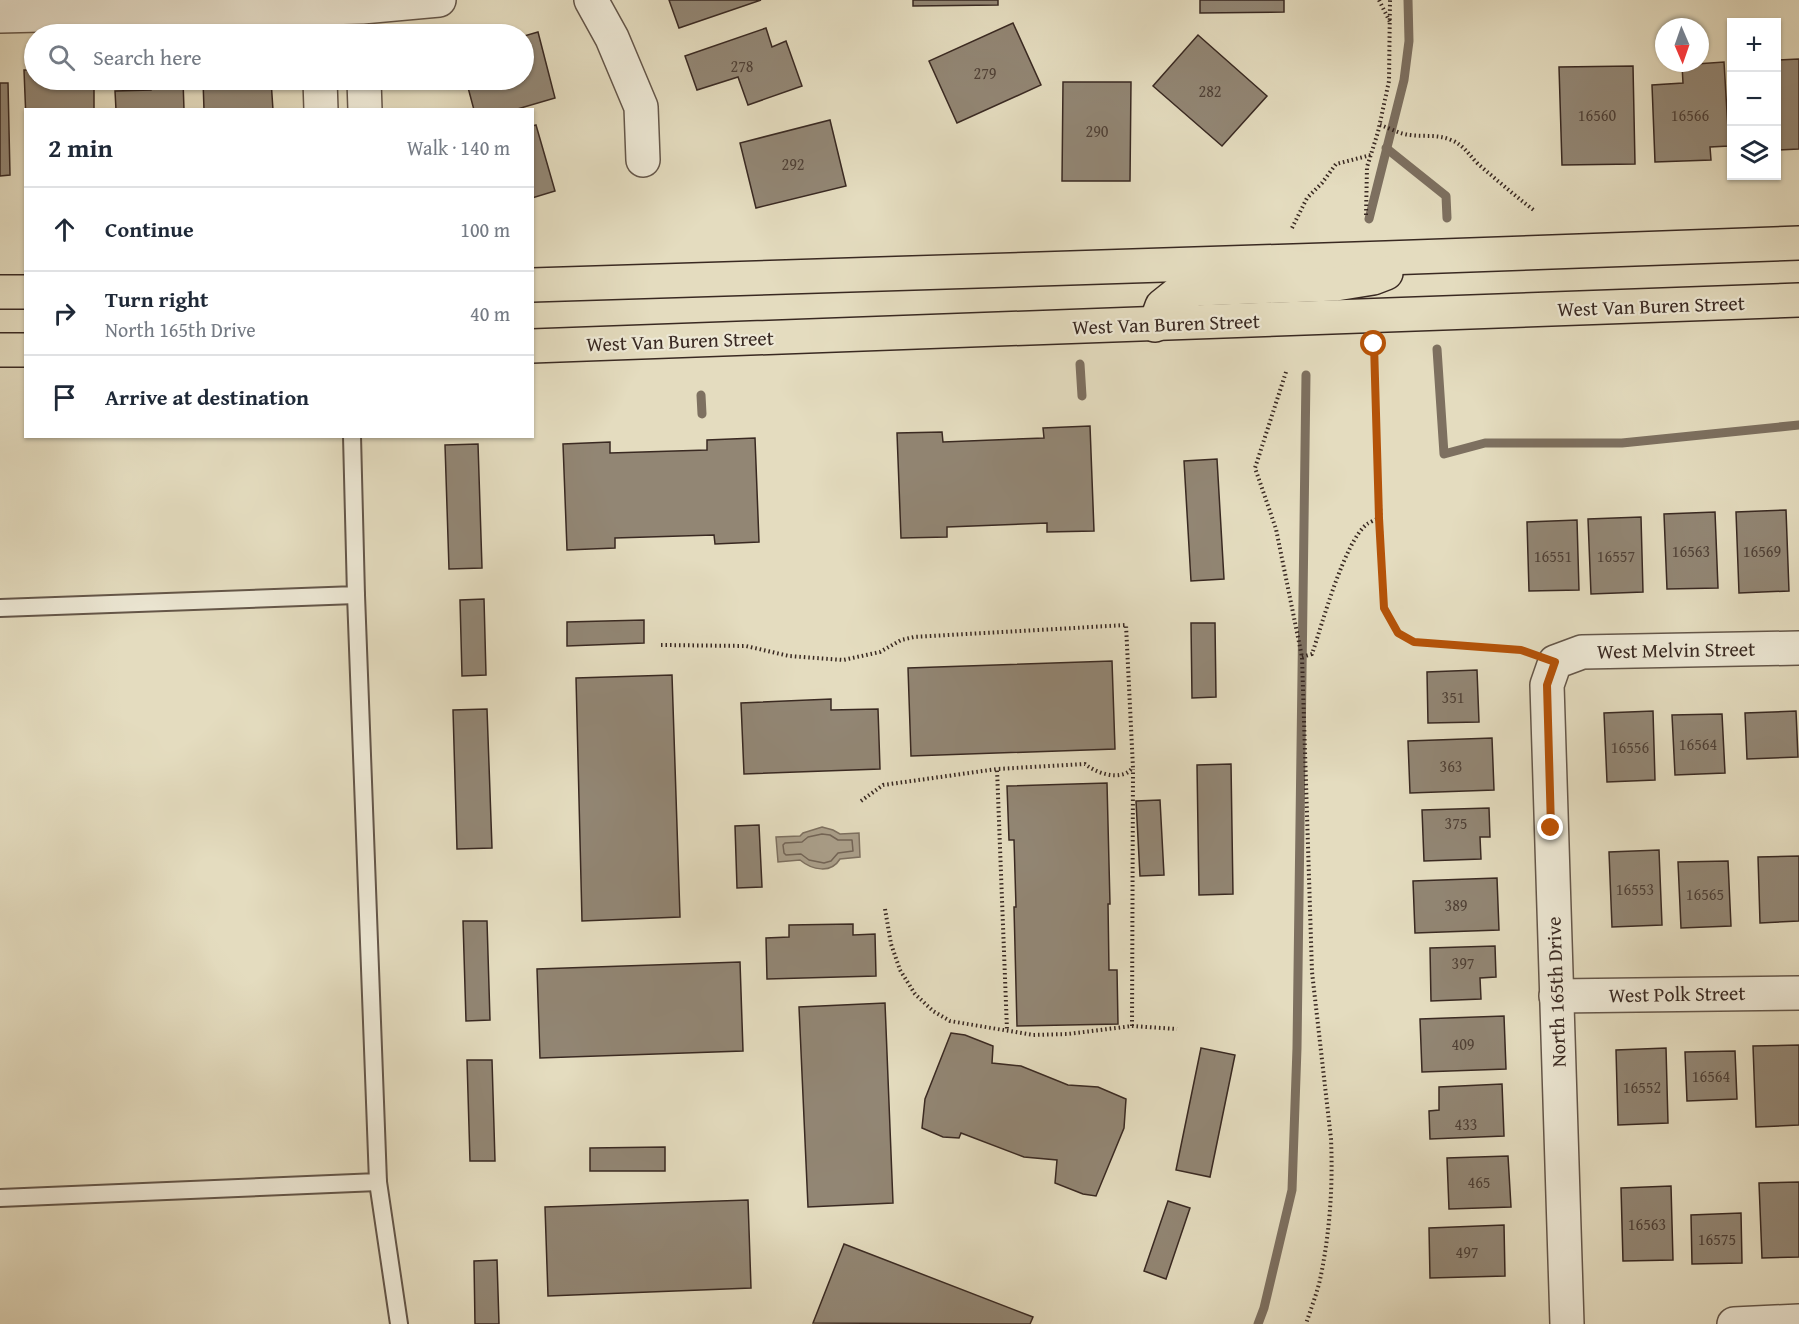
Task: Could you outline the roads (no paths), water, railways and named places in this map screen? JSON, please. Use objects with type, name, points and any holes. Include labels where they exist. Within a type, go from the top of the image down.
[{"type":"main road","points":[[534,285],[1799,243]]},
{"type":"main road","points":[[1155,325],[1162,306],[1177,294],[1198,289],[1336,284],[1373,278],[1440,256]]},
{"type":"main road","points":[[0,291],[24,291]]},
{"type":"main road","name":"West Van Buren Street","points":[[534,346],[1799,300]]},
{"type":"main road","points":[[0,350],[24,350]]},
{"type":"street","points":[[0,16],[363,21],[439,0]]},
{"type":"street","points":[[591,0],[612,38],[641,107],[643,160]]},
{"type":"street","points":[[320,90],[321,108]]},
{"type":"street","points":[[364,90],[365,108]]},
{"type":"street","name":"West Melvin Street","points":[[1555,662],[1582,652],[1799,648]]},
{"type":"street","name":"North 165th Drive","points":[[1555,662],[1547,685],[1567,1324]]},
{"type":"street","name":"West Polk Street","points":[[1556,996],[1799,993]]},
{"type":"street","points":[[1734,1324],[1799,1322]]},
{"type":"lane","points":[[352,438],[378,1182],[399,1324]]},
{"type":"lane","points":[[0,608],[356,595]]},
{"type":"lane","points":[[0,1198],[378,1182]]},
{"type":"water","points":[[822,827],[840,834],[859,833],[860,857],[840,859],[827,869],[810,866],[800,860],[778,862],[776,837],[800,836]]},
{"type":"waterway","points":[[1369,219],[1404,80],[1409,41],[1408,0]]},
{"type":"waterway","points":[[1386,148],[1446,196],[1447,218]]},
{"type":"waterway","points":[[1437,349],[1444,454],[1485,443],[1622,443],[1799,425]]},
{"type":"waterway","points":[[1080,364],[1082,396]]},
{"type":"waterway","points":[[1258,1324],[1264,1308],[1292,1190],[1297,1048],[1306,375]]},
{"type":"waterway","points":[[701,395],[702,414]]}]
